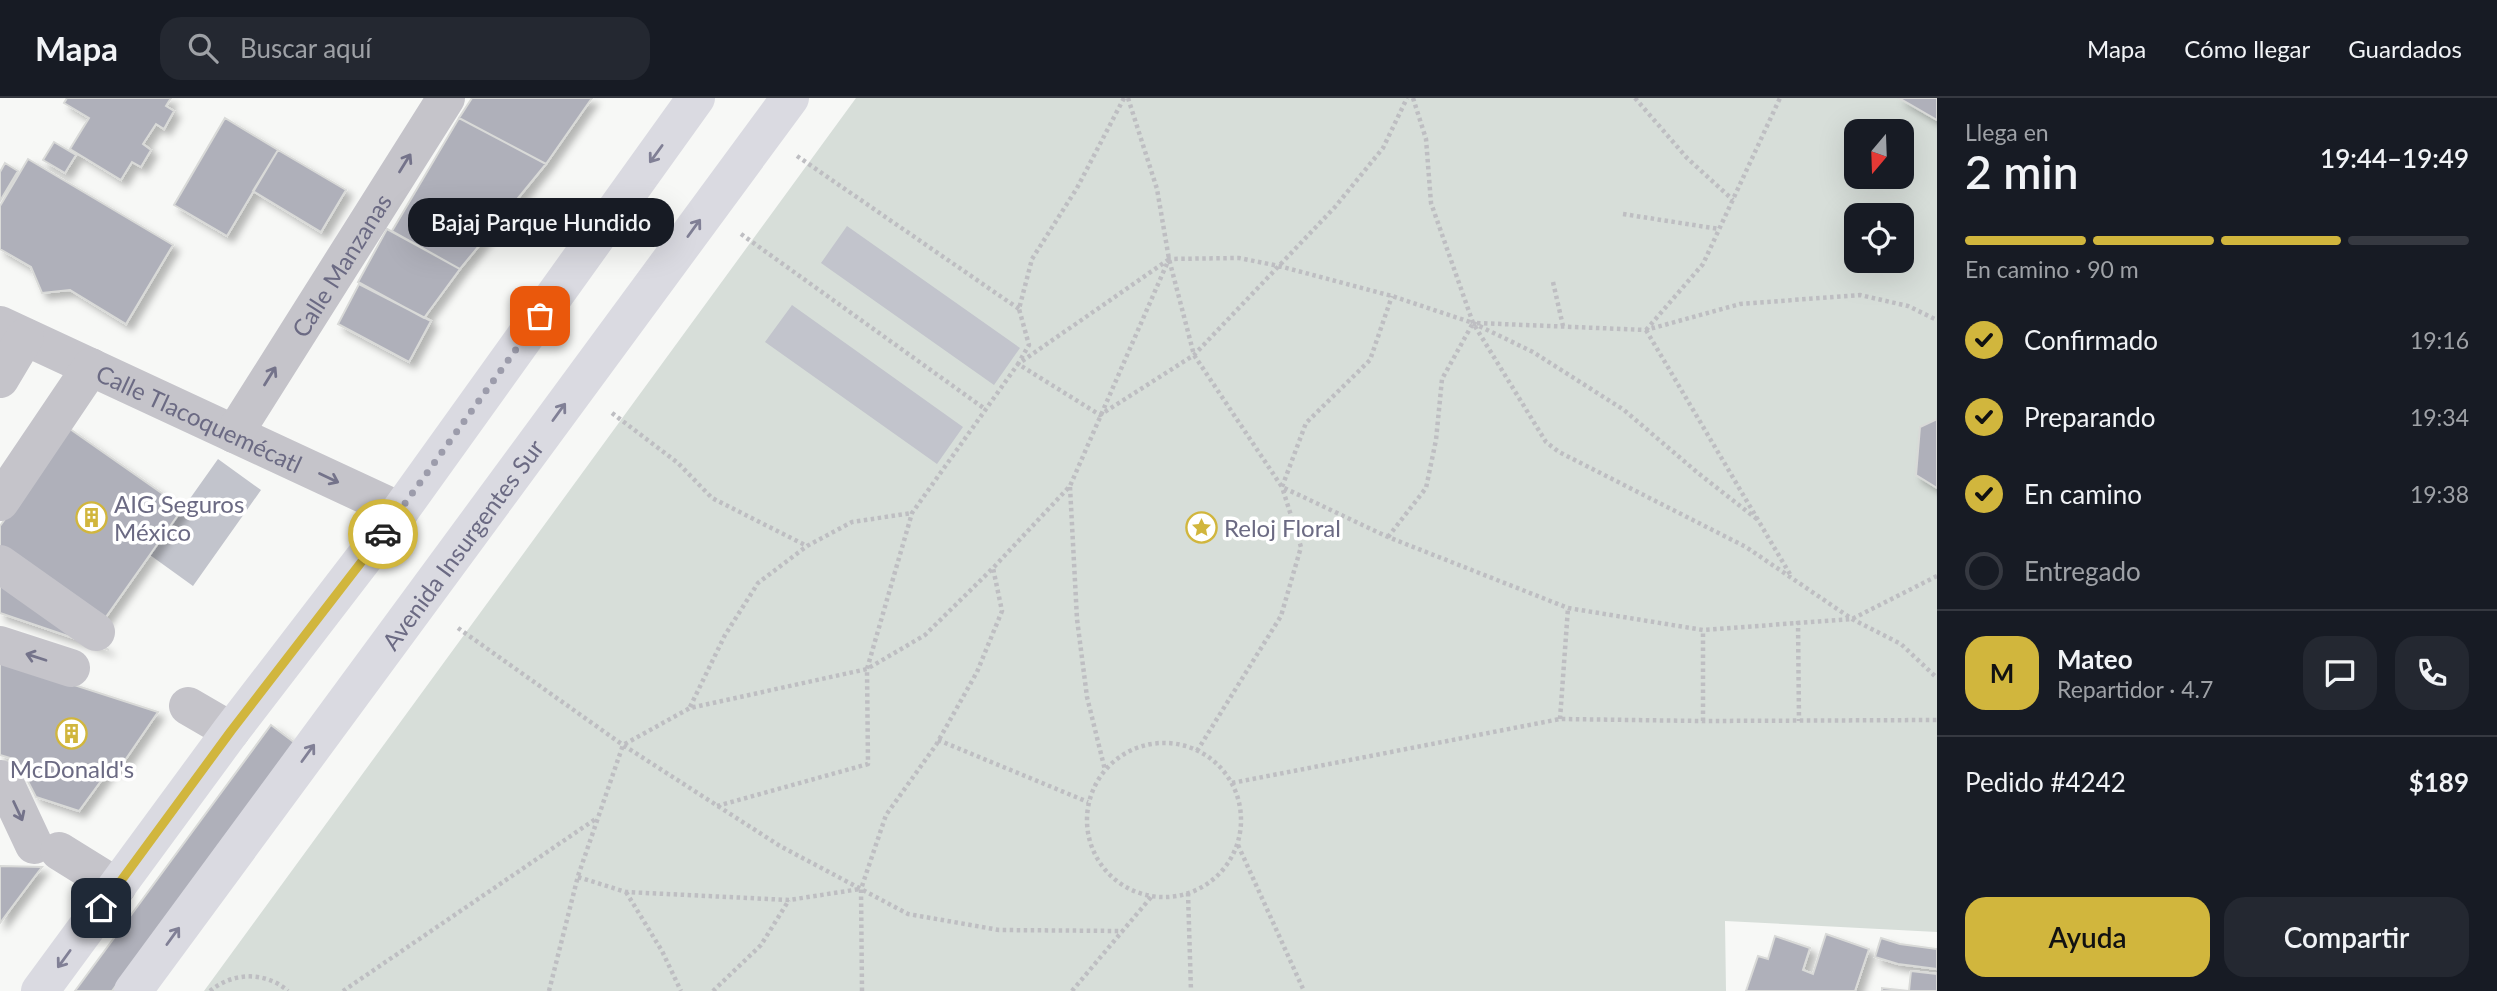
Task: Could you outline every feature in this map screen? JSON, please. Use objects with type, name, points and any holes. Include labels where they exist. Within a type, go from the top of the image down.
[{"type":"main road","points":[[40,991],[231,731],[400,511],[696,98]]},
{"type":"main road","name":"Avenida Insurgentes Sur","points":[[133,991],[790,98]]},
{"type":"street","name":"Calle Manzanas","points":[[234,434],[446,98]]},
{"type":"street","name":"Calle Tlacoquemécatl","points":[[13,331],[400,511]]},
{"type":"street","points":[[0,379],[13,331]]},
{"type":"street","points":[[0,502],[91,367]]},
{"type":"street","points":[[0,564],[96,632]]},
{"type":"street","points":[[0,645],[71,668]]},
{"type":"street","points":[[188,706],[231,731]]},
{"type":"street","points":[[0,779],[4,780],[46,848],[117,887]]},
{"type":"path","points":[[1126,98],[1157,189],[1169,259],[1194,355],[1282,487],[1301,547],[1281,616],[1198,751]]},
{"type":"path","points":[[717,806],[868,764],[867,669],[912,513],[1029,345],[1019,309],[1032,259],[1077,188],[1126,98]]},
{"type":"path","points":[[1100,415],[1194,355],[1335,207],[1383,148],[1407,98]]},
{"type":"path","points":[[1413,98],[1426,139],[1431,203],[1473,323],[1546,442],[1559,452],[1746,547],[1852,619],[1900,644],[1937,678]]},
{"type":"path","points":[[1635,98],[1687,158],[1733,200]]},
{"type":"path","points":[[1646,330],[1703,264],[1780,98]]},
{"type":"path","points":[[797,156],[1019,309]]},
{"type":"path","points":[[1623,214],[1719,229]]},
{"type":"path","points":[[741,234],[985,409]]},
{"type":"path","points":[[1018,364],[1169,259],[1239,258],[1279,266],[1392,296],[1473,323],[1533,352],[1624,410],[1758,520]]},
{"type":"path","points":[[549,991],[578,876],[623,745],[690,708],[867,669],[925,635],[1070,486],[1169,259]]},
{"type":"path","points":[[1553,282],[1563,326]]},
{"type":"path","points":[[1473,323],[1646,330],[1740,304],[1860,295],[1908,306],[1937,320]]},
{"type":"path","points":[[1282,487],[1306,423],[1370,360],[1392,296]]},
{"type":"path","points":[[1388,537],[1426,488],[1437,440],[1442,379],[1473,323]]},
{"type":"path","points":[[1646,330],[1793,580]]},
{"type":"path","points":[[1018,364],[1100,415]]},
{"type":"path","points":[[612,413],[678,463],[712,498],[807,546]]},
{"type":"path","points":[[1070,486],[1077,619],[1087,697],[1105,770]]},
{"type":"path","points":[[1282,487],[1388,537],[1568,608],[1703,630],[1852,619],[1937,576]]},
{"type":"path","points":[[690,708],[725,635],[758,583],[807,546],[852,522],[912,513]]},
{"type":"path","points":[[862,991],[861,889],[886,815],[937,740],[977,673],[1002,611],[993,568]]},
{"type":"path","points":[[1560,719],[1568,608]]},
{"type":"path","points":[[1798,621],[1799,721]]},
{"type":"path","points":[[458,628],[623,745],[717,806],[780,846],[908,914],[999,930],[1123,931]]},
{"type":"path","points":[[1703,630],[1703,721]]},
{"type":"path","points":[[1232,783],[1560,719],[1937,720]]},
{"type":"path","points":[[937,740],[1088,802]]},
{"type":"path","points":[[1166,744],[1198,751],[1220,768],[1232,783],[1239,803],[1241,824],[1237,845],[1226,866],[1210,883],[1188,893],[1152,897],[1128,889],[1108,873],[1094,852],[1090,840],[1087,828],[1088,802],[1095,786],[1105,770],[1122,755],[1143,746],[1166,744]]},
{"type":"path","points":[[343,991],[598,817]]},
{"type":"path","points":[[1237,845],[1304,991]]},
{"type":"path","points":[[578,876],[626,892],[789,900],[861,889]]},
{"type":"path","points":[[626,892],[662,951],[681,991]]},
{"type":"path","points":[[1188,893],[1191,991]]},
{"type":"path","points":[[1072,991],[1152,897]]},
{"type":"path","points":[[713,991],[761,945],[789,900]]},
{"type":"path","points":[[209,991],[219,983],[235,977],[253,976],[270,979],[288,991]]},
{"type":"shaded area","points":[[856,98],[1899,98],[1937,120],[1937,932],[1725,921],[1726,991],[204,991]]},
{"type":"shaded area","points":[[847,226],[1020,348],[994,385],[821,263]]},
{"type":"shaded area","points":[[792,305],[963,427],[937,464],[765,342]]},
{"type":"shaded area","points":[[218,459],[261,490],[193,586],[150,555]]},
{"type":"building","points":[[67,98],[171,98],[166,106],[174,111],[164,129],[156,124],[143,144],[151,150],[141,167],[132,162],[121,180],[70,149],[89,118],[64,103]]},
{"type":"building","points":[[472,98],[592,98],[546,164],[459,118]]},
{"type":"building","points":[[1899,98],[1937,98],[1937,120]]},
{"type":"building","points":[[225,118],[278,150],[227,236],[174,205]]},
{"type":"building","points":[[459,118],[546,164],[460,269],[392,231]]},
{"type":"building","points":[[54,142],[76,155],[65,173],[43,160]]},
{"type":"building","points":[[278,150],[346,190],[321,232],[253,191]]},
{"type":"building","points":[[28,159],[173,245],[126,324],[70,290],[42,293],[31,267],[0,249],[0,206]]},
{"type":"building","points":[[5,163],[18,171],[0,201],[0,172]]},
{"type":"building","points":[[387,229],[460,269],[424,318],[358,282]]},
{"type":"building","points":[[359,284],[431,321],[409,362],[338,324]]},
{"type":"building","points":[[1937,419],[1937,488],[1916,475],[1920,427]]},
{"type":"building","name":"AIG Seguros México","points":[[70,429],[183,508],[101,624],[0,552],[0,526]]},
{"type":"building","points":[[0,581],[109,650],[0,613]]},
{"type":"building","name":"McDonald's","points":[[0,661],[158,712],[119,769],[112,766],[79,811],[36,797],[17,760],[0,755]]},
{"type":"building","points":[[271,725],[295,743],[112,991],[75,991]]},
{"type":"building","points":[[0,866],[42,867],[0,923]]},
{"type":"building","points":[[1826,934],[1869,949],[1855,991],[1746,991],[1758,956],[1768,959],[1775,936],[1810,948],[1803,970],[1813,974]]},
{"type":"building","points":[[1881,938],[1900,944],[1937,949],[1937,969],[1898,964],[1875,957]]},
{"type":"building","points":[[1911,971],[1937,974],[1937,991],[1909,991]]},
{"type":"building","points":[[1882,988],[1909,991],[1882,991]]},
{"type":"way so far","points":[[383,534],[540,316]]},
{"type":"place","name":"Bajaj Parque Hundido","points":[[540,316]]},
{"type":"place","name":"AIG Seguros México","points":[[91,517]]},
{"type":"place","name":"Reloj Floral","points":[[1201,527]]},
{"type":"place","name":"McDonald's","points":[[72,734]]},
{"type":"route","points":[[101,908],[231,731],[383,534]]}]
